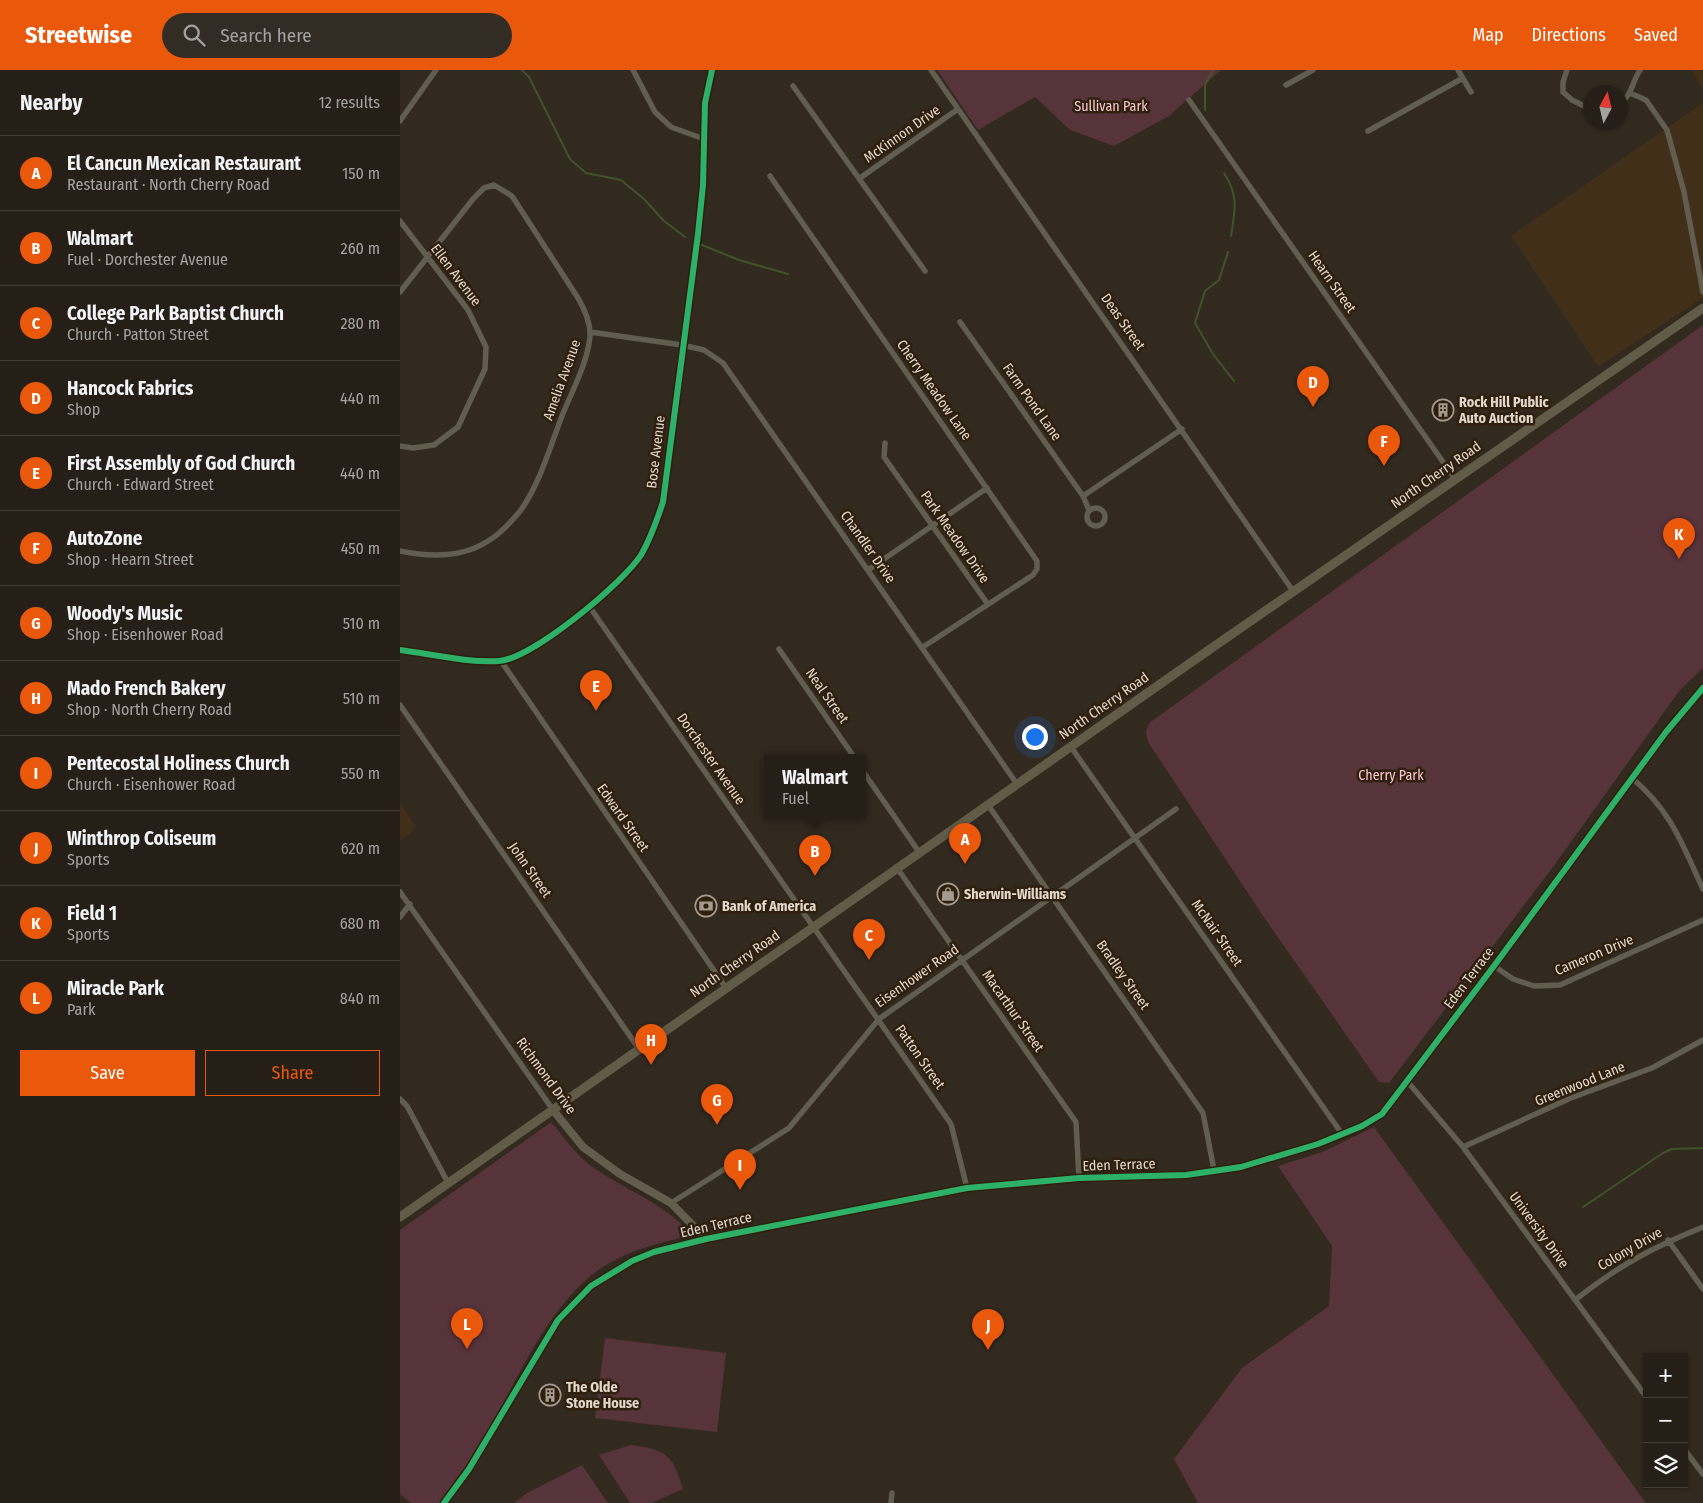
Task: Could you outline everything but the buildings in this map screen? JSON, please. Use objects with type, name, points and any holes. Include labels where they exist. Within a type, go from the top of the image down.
[{"type":"main road","name":"North Cherry Road","points":[[400,1217],[1070,746],[1703,308]]},
{"type":"street","points":[[400,121],[436,70]]},
{"type":"street","points":[[633,70],[655,112],[671,127],[704,139]]},
{"type":"street","name":"Bose Avenue","points":[[400,650],[473,660],[501,661],[537,646],[589,606],[626,574],[652,536],[663,502],[700,218],[705,103],[712,70]]},
{"type":"street","name":"Deas Street","points":[[931,70],[1294,591]]},
{"type":"street","points":[[1286,85],[1313,70]]},
{"type":"street","points":[[1458,70],[1471,92]]},
{"type":"street","points":[[1568,70],[1563,82],[1563,92],[1572,100],[1583,106]]},
{"type":"street","points":[[1628,99],[1635,77],[1640,70]]},
{"type":"street","points":[[1368,131],[1463,78]]},
{"type":"street","name":"McKinnon Drive","points":[[792,86],[860,178],[924,271]]},
{"type":"street","points":[[1630,93],[1646,100],[1667,130],[1684,192],[1703,292]]},
{"type":"street","name":"Hearn Street","points":[[1189,100],[1455,479]]},
{"type":"street","name":"McKinnon Drive","points":[[860,178],[958,109]]},
{"type":"street","name":"Cherry Meadow Lane","points":[[770,176],[1036,558],[1038,566],[1033,575],[987,603]]},
{"type":"street","name":"Amelia Avenue","points":[[400,551],[417,555],[452,554],[468,550],[488,541],[506,527],[521,509],[536,483],[585,360],[590,332],[586,312],[578,298],[512,196],[494,186],[484,188],[473,198],[427,257]]},
{"type":"street","name":"Ellen Avenue","points":[[400,221],[473,317],[486,347],[485,369],[458,428],[434,444],[412,448],[400,446]]},
{"type":"street","points":[[400,292],[427,257]]},
{"type":"street","name":"Farm Pond Lane","points":[[960,322],[1083,496],[1089,510]]},
{"type":"street","name":"Chandler Drive","points":[[590,332],[682,345],[704,350],[723,363],[1017,784]]},
{"type":"street","points":[[1083,496],[1182,429]]},
{"type":"street","name":"Park Meadow Drive","points":[[885,443],[884,457],[931,527],[987,603],[923,647]]},
{"type":"street","points":[[868,570],[987,488]]},
{"type":"street","name":"Dorchester Avenue","points":[[589,606],[813,926]]},
{"type":"street","name":"Neal Street","points":[[779,649],[852,754]]},
{"type":"street","name":"Edward Street","points":[[501,661],[726,988]]},
{"type":"street","name":"Eden Terrace","points":[[444,1503],[469,1469],[550,1333],[574,1302],[604,1277],[632,1261],[654,1252],[706,1239],[967,1188],[1079,1178],[1186,1176],[1267,1160],[1362,1126],[1382,1114],[1494,966],[1666,732],[1703,688]]},
{"type":"street","name":"John Street","points":[[400,705],[639,1050]]},
{"type":"street","name":"McNair Street","points":[[1070,746],[1342,1134]]},
{"type":"street","points":[[866,776],[920,852]]},
{"type":"street","points":[[1632,778],[1663,809],[1703,889]]},
{"type":"street","name":"Bradley Street","points":[[988,805],[1203,1113],[1214,1170]]},
{"type":"street","name":"Eisenhower Road","points":[[672,1203],[789,1128],[879,1019],[1176,809]]},
{"type":"street","name":"Macarthur Street","points":[[896,868],[1076,1122],[1079,1178]]},
{"type":"street","name":"Richmond Drive","points":[[400,892],[553,1110],[584,1147],[620,1174],[672,1203],[706,1239]]},
{"type":"street","points":[[400,917],[410,904]]},
{"type":"street","name":"Cameron Drive","points":[[1494,966],[1513,979],[1534,986],[1560,985],[1703,920]]},
{"type":"street","name":"Patton Street","points":[[813,926],[951,1124],[967,1188]]},
{"type":"street","name":"Greenwood Lane","points":[[1463,1147],[1571,1098],[1652,1068],[1703,1040]]},
{"type":"street","name":"University Drive","points":[[1407,1081],[1463,1147],[1643,1393]]},
{"type":"street","points":[[400,1099],[407,1106],[448,1184]]},
{"type":"street","name":"Colony Drive","points":[[1575,1300],[1624,1264],[1668,1240],[1703,1227]]},
{"type":"street","points":[[1668,1240],[1703,1289]]},
{"type":"street","points":[[1688,1454],[1703,1474]]},
{"type":"street","points":[[891,1503],[892,1493]]},
{"type":"shaded area","points":[[1691,70],[1703,70],[1703,89]]},
{"type":"shaded area","points":[[1703,103],[1703,298],[1598,367],[1511,236]]},
{"type":"shaded area","points":[[400,803],[417,828],[400,840]]},
{"type":"green space","name":"Sullivan Park","points":[[937,70],[1221,70],[1169,116],[1114,146],[1070,130],[1035,97],[978,130]]},
{"type":"green space","name":"Cherry Park","points":[[1703,325],[1703,668],[1680,690],[1553,867],[1389,1083],[1379,1082],[1261,913],[1148,742],[1146,732],[1149,723]]},
{"type":"green space","points":[[551,1122],[585,1161],[603,1174],[656,1205],[692,1235],[645,1248],[622,1257],[600,1269],[580,1285],[562,1305],[546,1328],[530,1354],[478,1454],[442,1503],[411,1503],[400,1494],[400,1230]]},
{"type":"green space","points":[[1374,1127],[1646,1503],[1198,1503],[1174,1459],[1242,1368],[1329,1306],[1332,1246],[1278,1166],[1322,1152]]},
{"type":"green space","points":[[605,1338],[726,1353],[717,1432],[595,1418]]},
{"type":"green space","points":[[631,1445],[652,1449],[666,1456],[676,1468],[683,1489],[652,1503],[630,1503],[599,1455]]},
{"type":"green space","points":[[582,1465],[608,1503],[514,1503],[527,1493]]},
{"type":"waterway","points":[[522,70],[529,77],[570,159],[586,173],[621,180],[644,199],[664,221],[685,237]]},
{"type":"waterway","points":[[1205,110],[1205,85],[1213,70]]},
{"type":"waterway","points":[[1224,173],[1232,189],[1235,203],[1231,236]]},
{"type":"waterway","points":[[702,245],[739,260],[788,274]]},
{"type":"waterway","points":[[1228,252],[1219,280],[1205,291],[1195,323],[1213,354],[1234,381]]},
{"type":"waterway","points":[[1583,1207],[1663,1153],[1672,1149],[1703,1148]]},
{"type":"cycle path","points":[[400,650],[475,661],[499,661],[514,657],[533,648],[576,618],[616,583],[631,568],[645,549],[663,502],[698,234],[703,185],[705,103],[712,70]]},
{"type":"cycle path","points":[[444,1503],[469,1469],[558,1320],[591,1286],[632,1261],[654,1252],[706,1239],[967,1188],[1079,1178],[1186,1175],[1241,1167],[1318,1144],[1362,1126],[1382,1114],[1494,966],[1666,732],[1703,688]]},
{"type":"place","name":"Hancock Fabrics","points":[[1313,407]]},
{"type":"place","name":"Rock Hill Public Auto Auction","points":[[1443,410]]},
{"type":"place","name":"AutoZone","points":[[1384,466]]},
{"type":"place","name":"Field 1","points":[[1679,559]]},
{"type":"place","name":"First Assembly of God Church","points":[[596,711]]},
{"type":"place","name":"El Cancun Mexican Restaurant","points":[[965,864]]},
{"type":"place","name":"Walmart","points":[[815,876]]},
{"type":"place","name":"Sherwin-Williams","points":[[948,894]]},
{"type":"place","name":"Bank of America","points":[[706,906]]},
{"type":"place","name":"College Park Baptist Church","points":[[869,960]]},
{"type":"place","name":"Mado French Bakery","points":[[651,1065]]},
{"type":"place","name":"Woody's Music","points":[[717,1125]]},
{"type":"place","name":"Pentecostal Holiness Church","points":[[740,1190]]},
{"type":"place","name":"Miracle Park","points":[[467,1349]]},
{"type":"place","name":"Winthrop Coliseum","points":[[988,1350]]},
{"type":"place","name":"The Olde Stone House","points":[[550,1395]]}]
